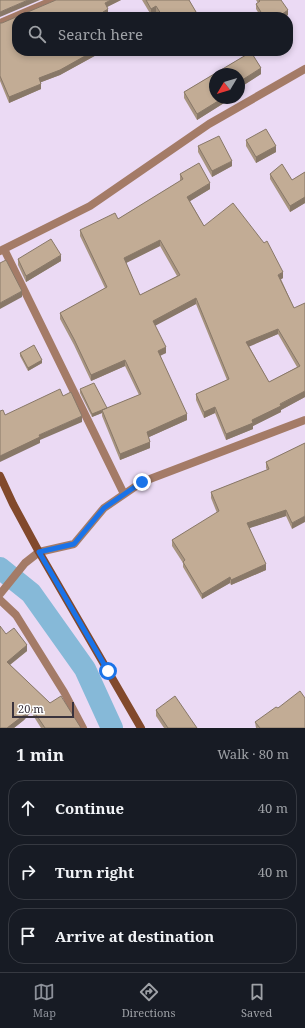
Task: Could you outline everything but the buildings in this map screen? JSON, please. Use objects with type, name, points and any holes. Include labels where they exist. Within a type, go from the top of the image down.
[{"type":"main road","points":[[0,476],[13,504],[39,552],[141,728]]},
{"type":"street","points":[[26,12],[54,0]]},
{"type":"street","points":[[0,23],[12,18]]},
{"type":"street","points":[[124,494],[2,250],[90,206],[209,124],[305,69]]},
{"type":"street","points":[[2,592],[25,563],[39,552],[74,544],[104,508],[142,482],[305,420]]},
{"type":"street","points":[[0,600],[16,614],[64,692],[83,728]]},
{"type":"waterway","points":[[0,568],[31,593],[85,669],[112,728]]},
{"type":"route","points":[[108,671],[39,552],[74,544],[104,508],[142,482]]}]
